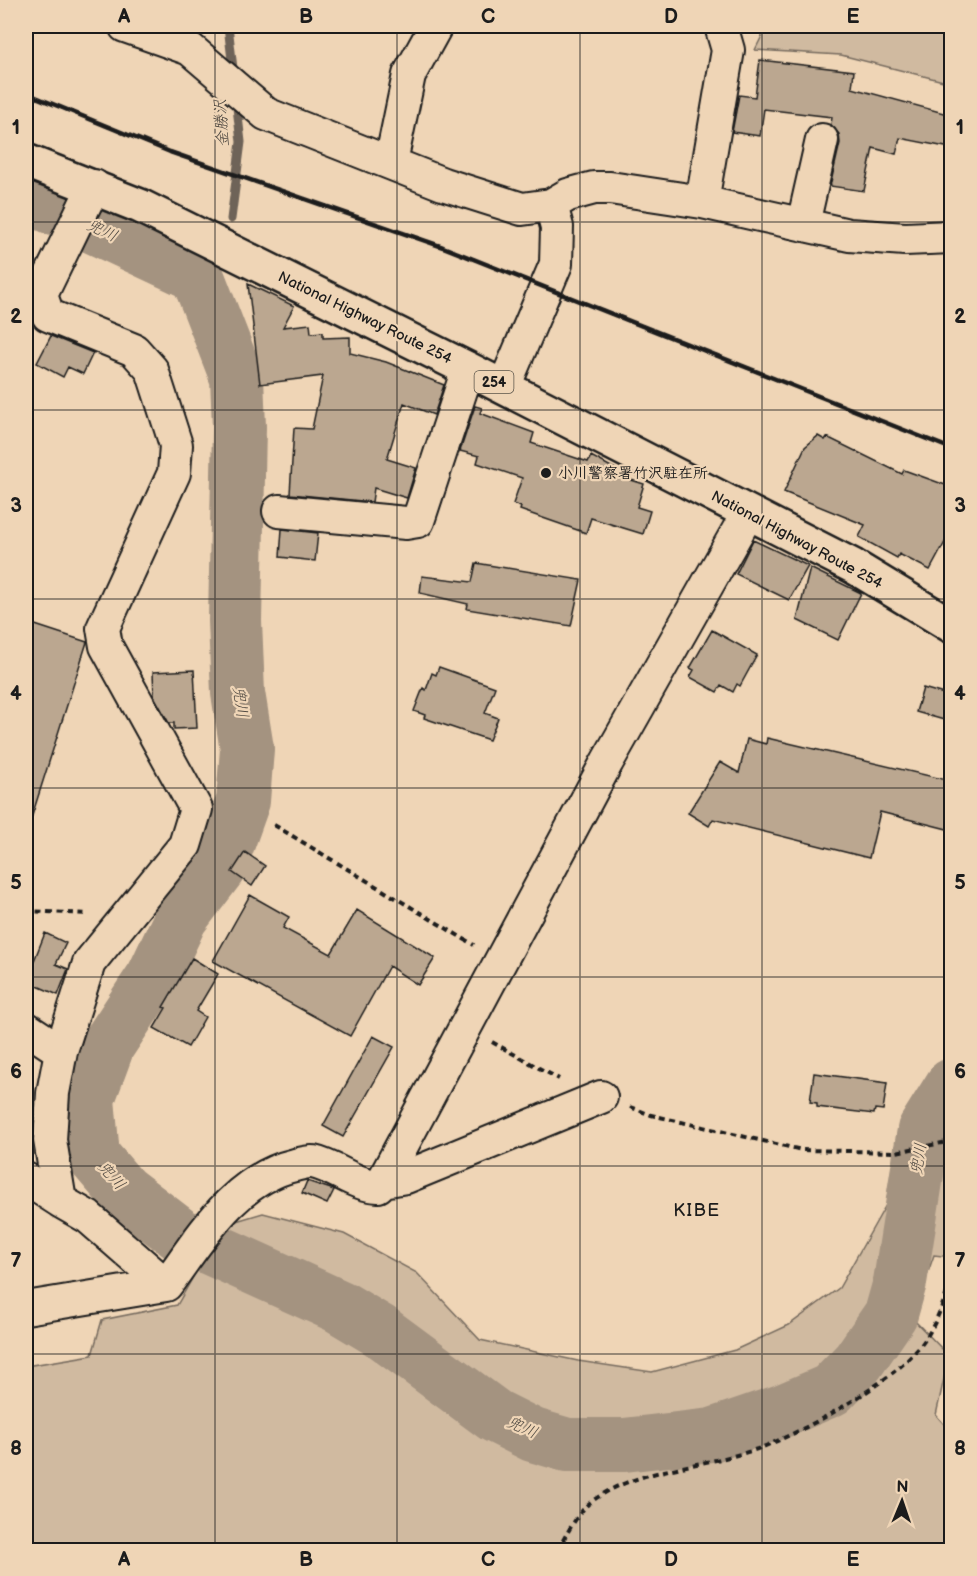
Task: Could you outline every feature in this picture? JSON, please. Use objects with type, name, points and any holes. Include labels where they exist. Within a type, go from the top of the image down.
[{"type":"highway","name":"National Highway Route 254","points":[[26,160],[141,206],[504,387],[853,566],[951,626]]},
{"type":"street","points":[[125,26],[190,49],[266,114],[443,184],[522,209],[551,205],[568,195],[594,188],[702,202],[849,235],[905,239],[951,237]]},
{"type":"street","points":[[391,162],[410,75],[436,26]]},
{"type":"street","points":[[702,202],[728,50],[721,26]]},
{"type":"street","points":[[804,224],[822,140]]},
{"type":"street","points":[[60,1202],[51,1140],[53,1093],[61,1051],[89,963],[130,915],[184,845],[196,809],[106,646],[103,628],[174,473],[176,445],[152,370],[134,350],[48,315],[42,295],[94,186]]},
{"type":"street","points":[[504,387],[556,264],[557,227],[551,205]]},
{"type":"street","points":[[279,511],[406,523],[418,521],[468,369]]},
{"type":"street","points":[[26,1308],[166,1286],[219,1213],[247,1188],[279,1169],[312,1162],[366,1185],[378,1186],[383,1181],[607,762],[748,513]]},
{"type":"street","points":[[26,1028],[61,1051]]},
{"type":"street","points":[[383,1181],[406,1177],[601,1097]]},
{"type":"street","points":[[26,1179],[60,1202],[88,1217],[166,1286]]},
{"type":"path","points":[[274,825],[501,961]]},
{"type":"path","points":[[26,911],[130,915]]},
{"type":"path","points":[[467,1024],[504,1049],[555,1078],[651,1115],[802,1150],[896,1152],[951,1141]]},
{"type":"path","points":[[558,1551],[590,1502],[627,1483],[692,1463],[759,1448],[817,1422],[873,1387],[917,1350],[940,1310],[951,1280]]},
{"type":"shaded area","points":[[767,26],[951,26],[951,83],[841,55],[755,50]]},
{"type":"shaded area","points":[[951,1150],[951,1257],[934,1255],[912,1318],[949,1356],[936,1415],[951,1432],[951,1550],[26,1550],[26,1366],[92,1355],[102,1320],[177,1305],[223,1225],[263,1213],[344,1234],[417,1273],[480,1340],[578,1361],[652,1372],[735,1350],[789,1325],[839,1288],[887,1203],[906,1160]]},
{"type":"building","points":[[760,60],[854,71],[852,88],[951,115],[951,148],[900,138],[896,154],[873,148],[864,191],[830,186],[840,143],[839,134],[831,125],[832,117],[764,109],[760,136],[732,132],[739,95],[755,97]]},
{"type":"building","points":[[248,284],[294,306],[283,327],[310,324],[311,333],[323,332],[323,338],[350,337],[350,353],[386,362],[444,385],[434,415],[404,403],[387,459],[416,468],[407,498],[374,488],[372,502],[290,494],[294,428],[312,429],[323,376],[260,384]]},
{"type":"building","points":[[51,336],[93,353],[83,374],[68,367],[63,377],[37,363]]},
{"type":"building","points":[[475,406],[482,408],[480,413],[534,433],[531,443],[588,462],[591,456],[615,469],[612,474],[644,484],[637,507],[650,511],[643,534],[591,518],[586,533],[520,510],[521,507],[513,504],[522,478],[477,463],[479,456],[460,451]]},
{"type":"building","points":[[818,436],[825,440],[827,437],[902,474],[904,470],[951,487],[951,531],[930,570],[899,554],[897,558],[859,537],[865,525],[784,492],[805,447]]},
{"type":"building","points":[[282,529],[318,533],[315,561],[280,557]]},
{"type":"building","points":[[753,540],[808,566],[789,600],[736,574]]},
{"type":"building","points":[[476,563],[581,580],[571,626],[467,609],[468,604],[420,593],[422,576],[472,582]]},
{"type":"building","points":[[810,568],[861,593],[838,640],[797,620]]},
{"type":"building","points":[[26,622],[87,642],[31,819],[26,818]]},
{"type":"building","points":[[712,630],[757,655],[740,686],[737,684],[733,692],[721,685],[717,692],[690,677],[694,670],[690,668]]},
{"type":"building","points":[[439,667],[495,687],[485,713],[498,718],[489,740],[424,718],[425,715],[414,711],[423,688],[426,690],[432,673],[436,675]]},
{"type":"building","points":[[194,670],[197,728],[174,729],[174,723],[169,723],[154,696],[153,672]]},
{"type":"building","points":[[923,688],[951,696],[951,722],[916,712]]},
{"type":"building","points":[[767,738],[951,781],[951,830],[880,812],[869,858],[713,819],[709,826],[688,813],[720,762],[739,773],[747,739],[766,744]]},
{"type":"building","points":[[245,852],[265,866],[252,886],[232,872]]},
{"type":"building","points":[[250,895],[289,917],[283,928],[331,954],[357,910],[435,958],[418,985],[389,966],[350,1036],[213,961]]},
{"type":"building","points":[[45,933],[66,943],[56,964],[68,969],[58,995],[26,981]]},
{"type":"building","points":[[192,958],[218,974],[196,1011],[205,1017],[188,1047],[154,1028],[166,1008],[163,1007]]},
{"type":"building","points":[[373,1036],[394,1047],[343,1137],[323,1126]]},
{"type":"building","points":[[814,1073],[887,1083],[883,1110],[875,1109],[874,1114],[817,1107],[817,1103],[810,1102]]},
{"type":"building","points":[[307,1181],[334,1190],[327,1204],[302,1193]]},
{"type":"waterway","name":"金勝沢","points":[[228,26],[234,77]]},
{"type":"waterway","name":"金勝沢","points":[[231,219],[241,142],[236,99]]},
{"type":"waterway","name":"兜川","points":[[26,201],[47,205],[197,275],[237,378],[239,427],[235,621],[238,693],[247,749],[243,801],[219,868],[181,918],[153,977],[108,1045],[88,1099],[93,1156],[123,1191],[179,1234],[340,1307],[380,1331],[495,1416],[533,1435],[567,1445],[624,1445],[712,1435],[782,1411],[831,1390],[858,1362],[891,1314],[900,1282],[924,1130],[952,1085]]},
{"type":"waterway","name":"金勝沢","points":[[216,323],[222,279]]},
{"type":"railway","points":[[26,93],[170,152],[443,247],[952,449]]},
{"type":"place","name":"小川警察署竹沢駐在所","points":[[546,473]]},
{"type":"district","name":"KIBE","points":[[697,1210]]}]
